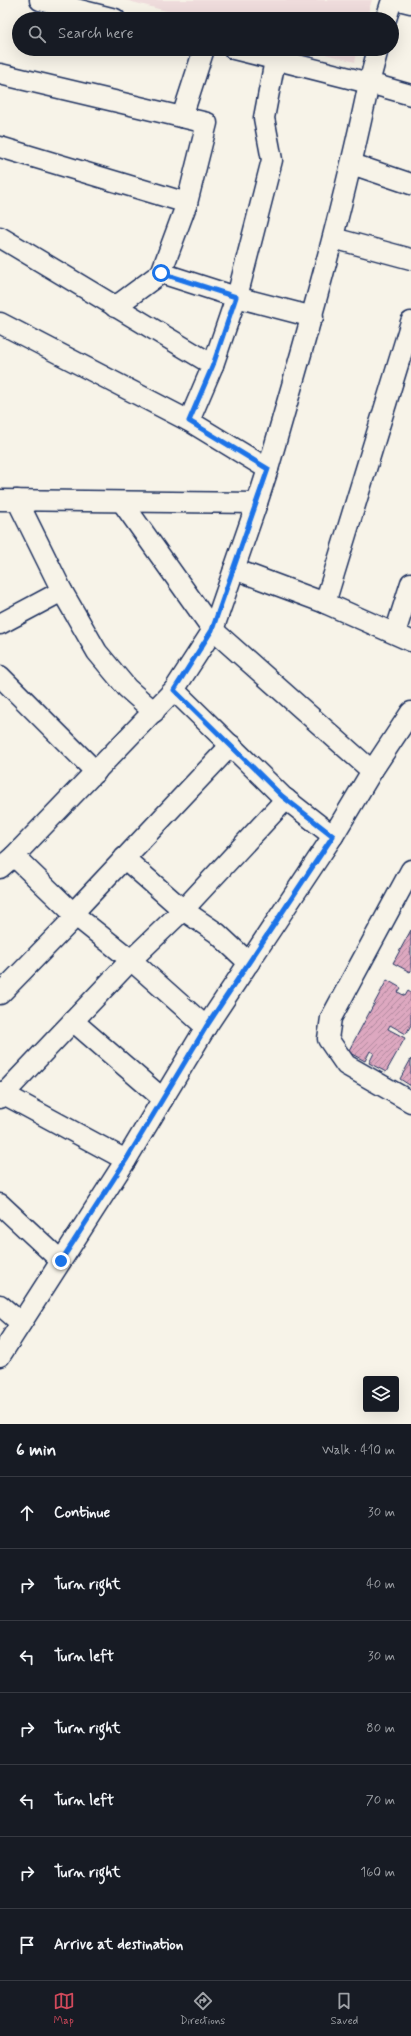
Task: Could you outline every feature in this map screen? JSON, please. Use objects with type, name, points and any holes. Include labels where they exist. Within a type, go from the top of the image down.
[{"type":"street","points":[[40,0],[87,12]]},
{"type":"street","points":[[388,12],[392,0]]},
{"type":"street","points":[[399,0],[411,3]]},
{"type":"street","points":[[182,117],[202,56]]},
{"type":"street","points":[[261,56],[411,95]]},
{"type":"street","points":[[206,1027],[131,960],[7,862],[174,690],[212,630],[268,469],[312,317],[352,164],[376,56]]},
{"type":"street","points":[[189,421],[213,365],[236,297],[272,160],[264,118],[276,60]]},
{"type":"street","points":[[0,74],[207,123],[187,203],[161,273],[115,307]]},
{"type":"street","points":[[0,147],[187,203]]},
{"type":"street","points":[[352,164],[411,184]]},
{"type":"street","points":[[0,237],[213,365]]},
{"type":"street","points":[[333,238],[411,259]]},
{"type":"street","points":[[161,273],[236,297],[312,317]]},
{"type":"street","points":[[326,604],[411,322]]},
{"type":"street","points":[[0,323],[189,421],[268,469]]},
{"type":"street","points":[[9,500],[257,503]]},
{"type":"street","points":[[9,500],[97,652],[127,688],[154,712]]},
{"type":"street","points":[[122,502],[212,630],[372,771]]},
{"type":"street","points":[[234,569],[326,604],[403,637],[411,583]]},
{"type":"street","points":[[0,624],[62,591]]},
{"type":"street","points":[[3,685],[96,772]]},
{"type":"street","points":[[174,690],[286,799],[333,836]]},
{"type":"street","points":[[0,1356],[126,1160],[206,1027],[333,836],[372,771],[411,712]]},
{"type":"street","points":[[0,994],[74,915],[124,858],[231,745]]},
{"type":"street","points":[[126,1160],[1,1095],[131,960],[183,910],[286,799]]},
{"type":"street","points":[[124,858],[183,910],[217,933],[249,963]]},
{"type":"street","points":[[411,870],[331,1018],[328,1039],[346,1065],[411,1102]]},
{"type":"street","points":[[73,1021],[163,1099]]},
{"type":"street","points":[[0,1204],[61,1261]]},
{"type":"street","points":[[0,1305],[21,1323]]},
{"type":"shaded area","points":[[125,0],[372,0],[368,12],[170,12]]},
{"type":"shaded area","points":[[333,56],[356,56],[355,62]]},
{"type":"building","points":[[411,930],[411,971],[410,972],[393,963]]},
{"type":"building","points":[[387,980],[401,988],[398,992],[405,996],[408,991],[411,993],[411,1025],[406,1034],[390,1025],[388,1029],[405,1038],[386,1072],[369,1063],[374,1053],[370,1051],[365,1061],[348,1052]]},
{"type":"building","points":[[411,1059],[411,1086],[400,1079]]},
{"type":"route","points":[[61,1261],[126,1160],[206,1027],[333,836],[282,796],[174,690],[212,630],[268,469],[189,421],[213,365],[236,297],[161,273]]}]
